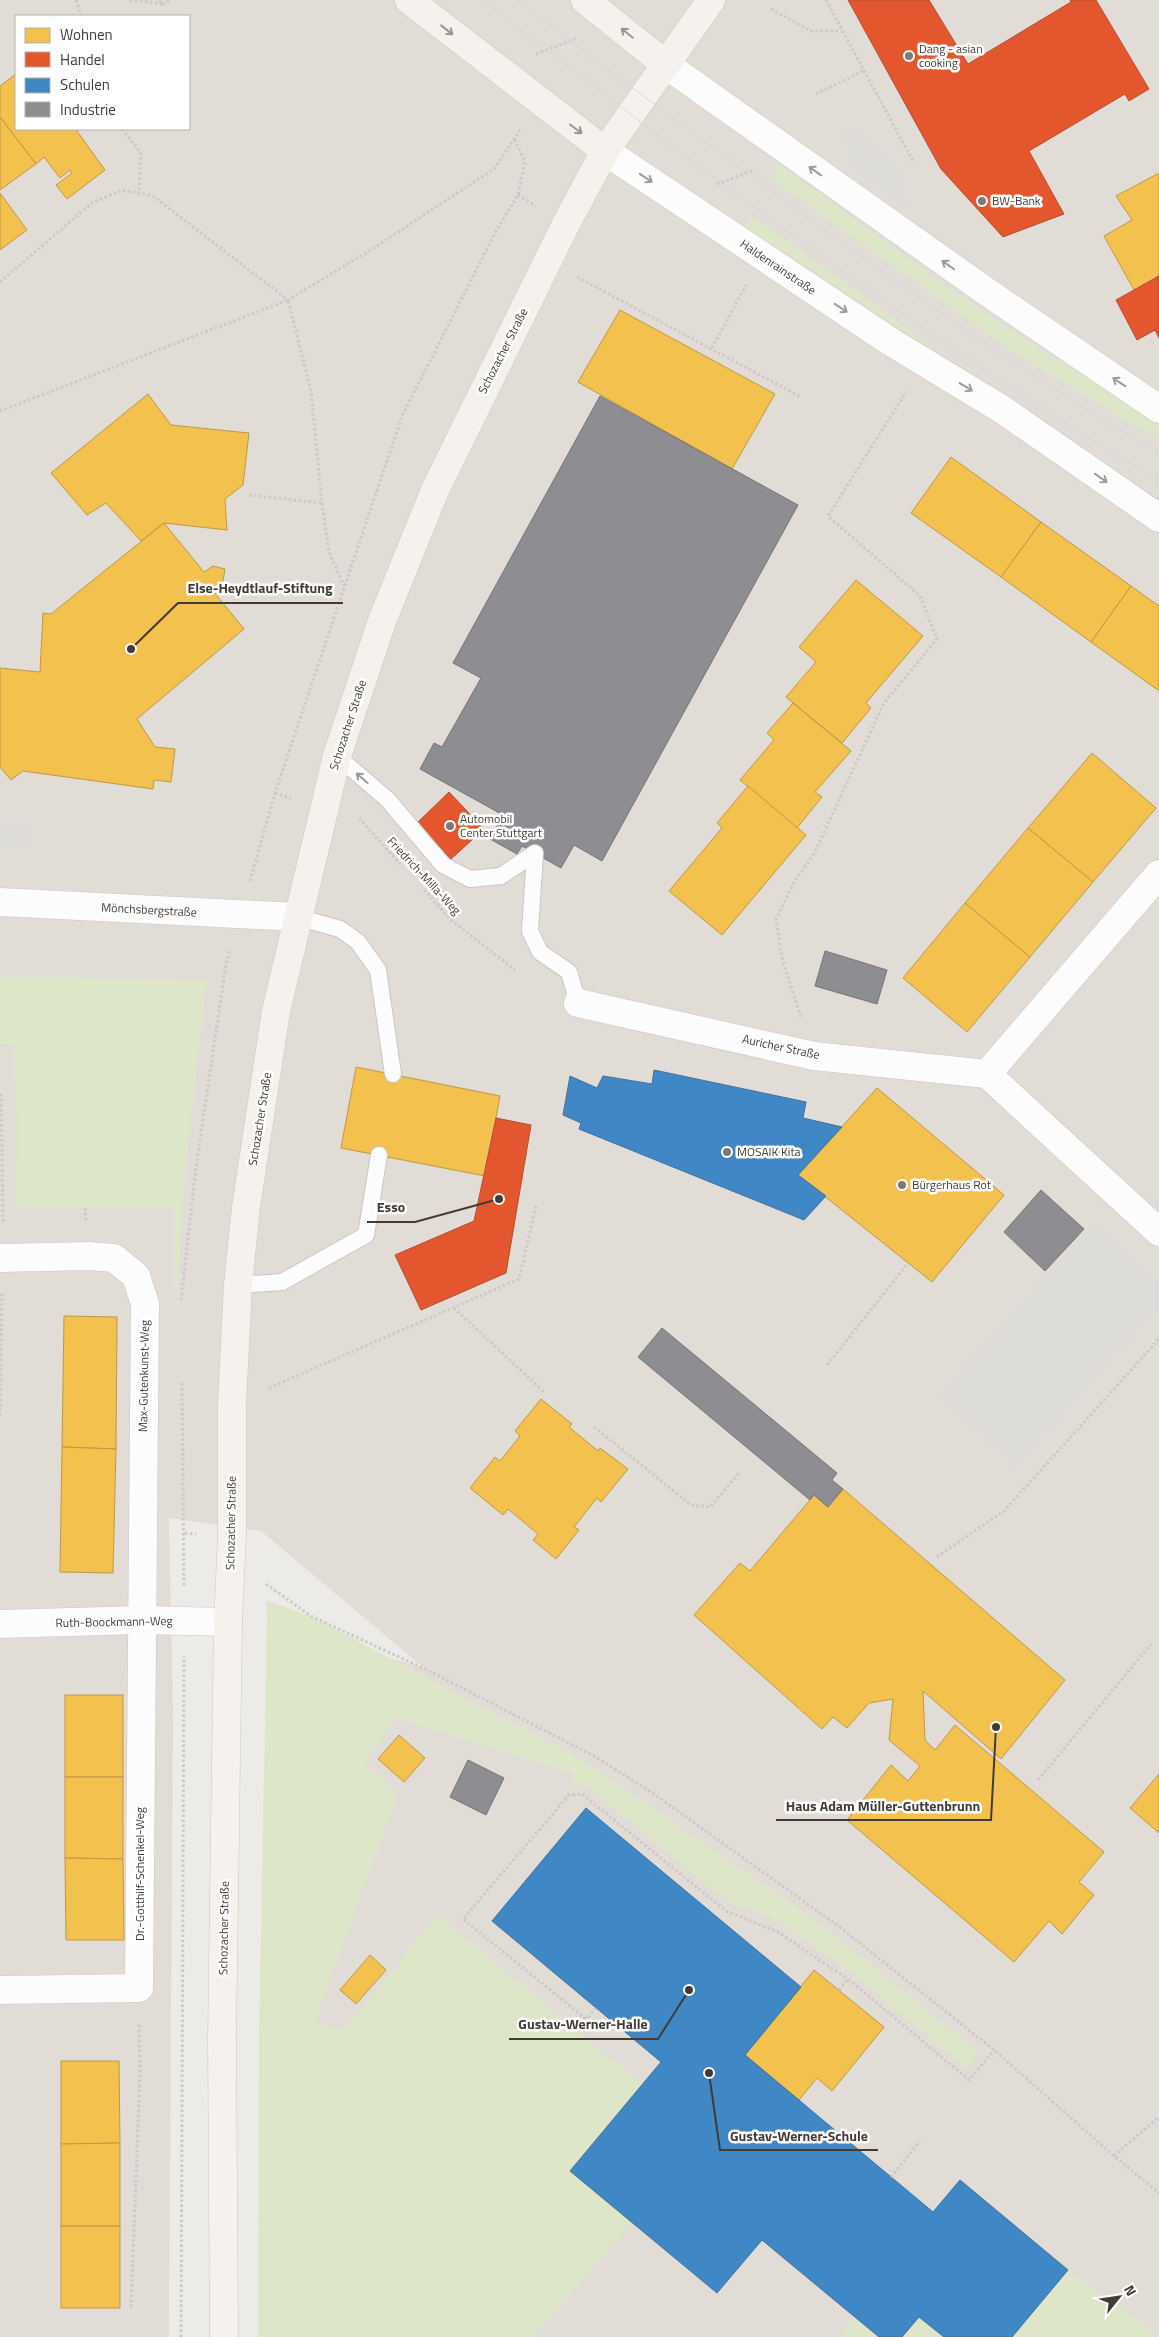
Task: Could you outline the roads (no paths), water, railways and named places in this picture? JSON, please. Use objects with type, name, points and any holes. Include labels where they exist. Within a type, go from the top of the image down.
[{"type":"main road","name":"Haldenrainstraße","points":[[409,0],[606,151]]},
{"type":"main road","points":[[585,0],[665,64]]},
{"type":"main road","name":"Schozacher Straße","points":[[224,2337],[222,2039],[228,1622],[232,1535],[232,1404],[238,1285],[246,1207],[276,1011],[337,756],[382,621],[435,490],[548,261],[606,151],[711,0]]},
{"type":"street","points":[[665,64],[956,271],[1159,409]]},
{"type":"street","name":"Haldenrainstraße","points":[[606,151],[924,362],[1003,410],[1159,518]]},
{"type":"street","points":[[1159,874],[987,1074],[1159,1232]]},
{"type":"street","name":"Mönchsbergstraße","points":[[0,902],[297,917]]},
{"type":"street","name":"Auricher Straße","points":[[578,1003],[814,1056],[987,1074]]},
{"type":"street","name":"Max-Gutenkunst-Weg","points":[[2,1258],[89,1256],[114,1258],[136,1276],[145,1304],[142,1620]]},
{"type":"street","name":"Ruth-Boockmann-Weg","points":[[0,1624],[142,1620],[228,1622]]},
{"type":"street","name":"Dr.-Gotthilf-Schenkel-Weg","points":[[0,1990],[139,1988],[142,1620]]},
{"type":"lane","points":[[337,756],[388,800],[443,865],[470,879],[501,876],[535,853],[530,930],[540,952],[569,972],[578,1003]]},
{"type":"lane","points":[[297,917],[340,929],[358,942],[378,970],[393,1074]]},
{"type":"lane","points":[[238,1285],[282,1282],[366,1235],[379,1155]]},
{"type":"tram line","points":[[482,0],[730,189],[898,311],[984,370],[1159,481]]},
{"type":"tram line","points":[[517,0],[797,210],[949,319],[1053,388],[1159,453]]},
{"type":"place","name":"Dang - asian cooking","points":[[909,56]]},
{"type":"place","name":"BW-Bank","points":[[982,201]]},
{"type":"place","name":"Else-Heydtlauf-Stiftung","points":[[131,649]]},
{"type":"place","name":"Automobil Center Stuttgart","points":[[450,826]]},
{"type":"place","name":"MOSAIK Kita","points":[[727,1152]]},
{"type":"place","name":"Bürgerhaus Rot","points":[[902,1185]]},
{"type":"place","name":"Esso","points":[[499,1199]]},
{"type":"place","name":"Haus Adam Müller-Guttenbrunn","points":[[996,1727]]},
{"type":"place","name":"Gustav-Werner-Halle","points":[[689,1990]]},
{"type":"place","name":"Gustav-Werner-Schule","points":[[709,2073]]}]
